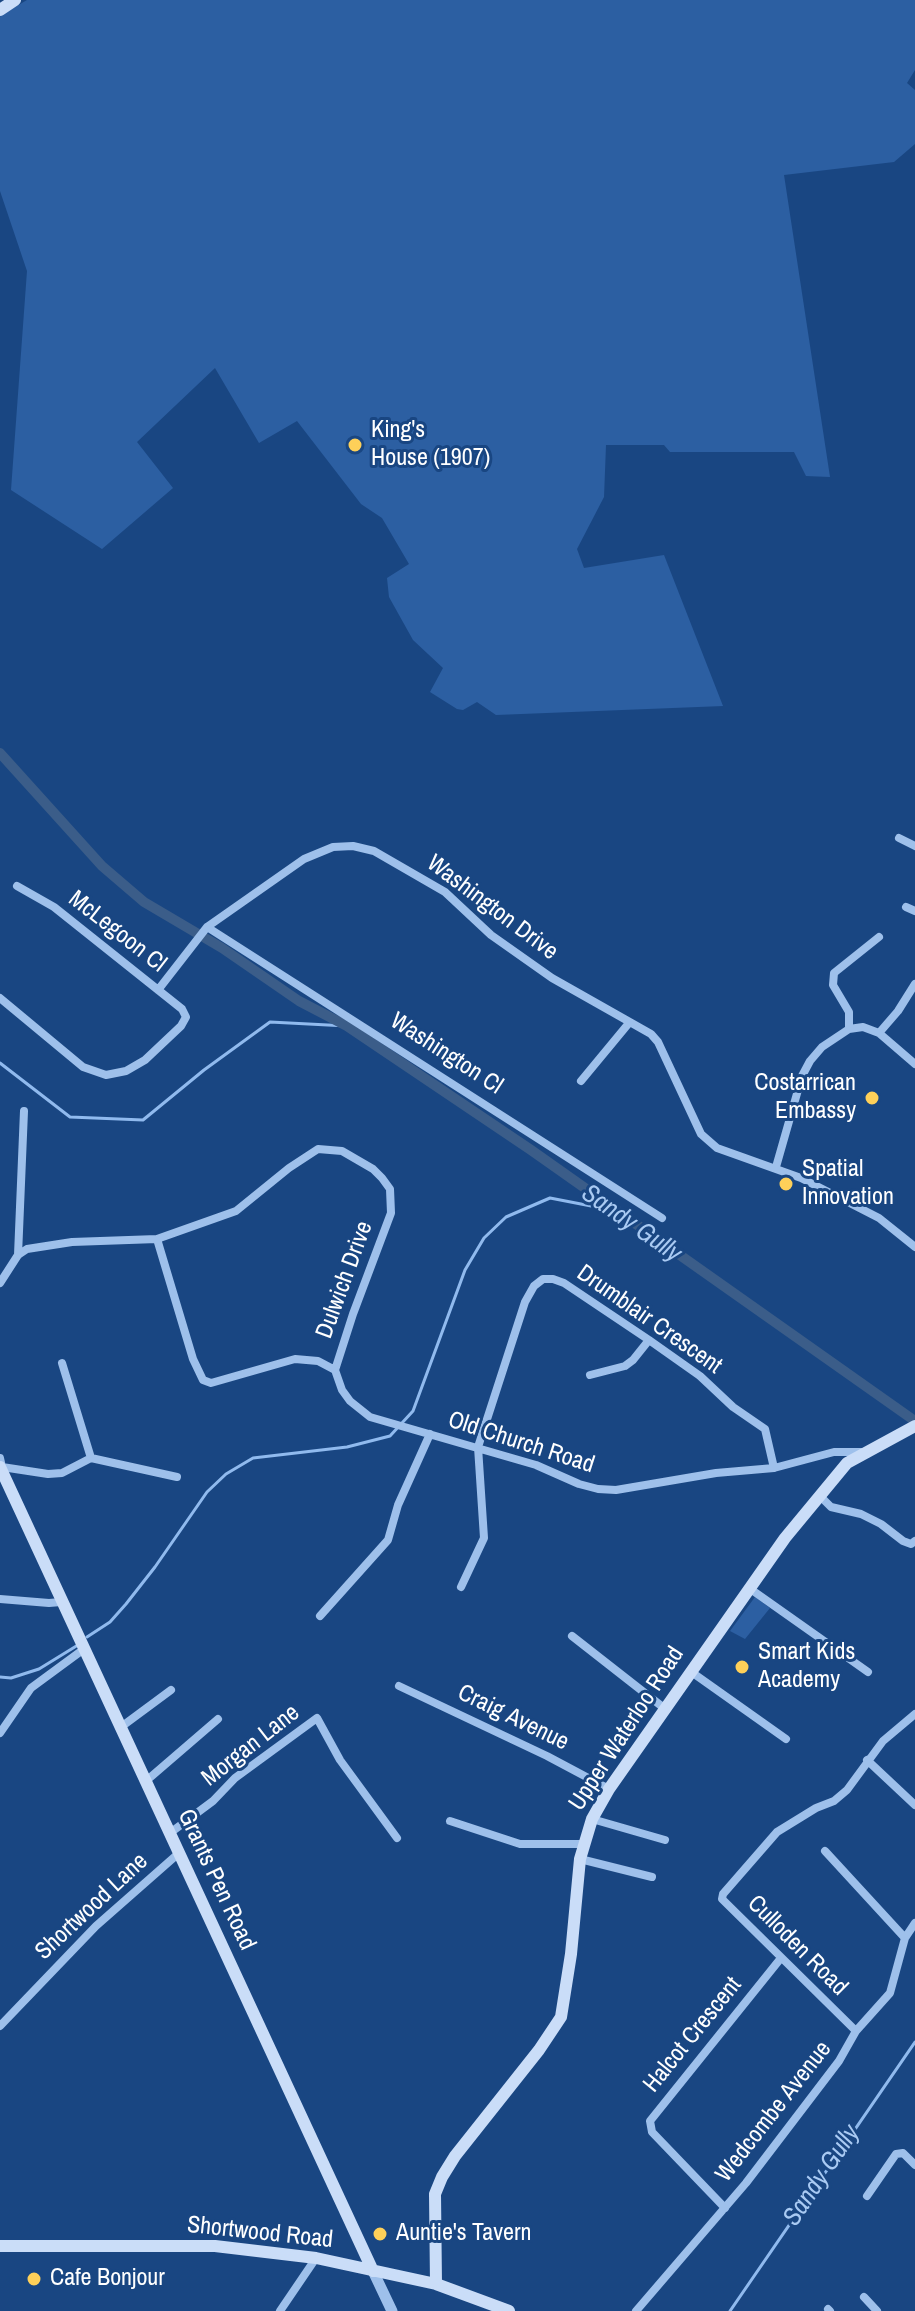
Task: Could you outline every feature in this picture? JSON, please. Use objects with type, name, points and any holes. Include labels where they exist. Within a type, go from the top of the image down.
[{"type":"main road","points":[[0,10],[14,0]]},
{"type":"main road","name":"Upper Waterloo Road","points":[[436,2284],[435,2194],[442,2177],[561,2017],[571,1954],[580,1859],[592,1819],[664,1708],[749,1588],[847,1463],[915,1426]]},
{"type":"main road","name":"Grants Pen Road","points":[[1,1464],[61,1602],[373,2271]]},
{"type":"main road","name":"Shortwood Road","points":[[0,2246],[215,2246],[316,2258],[436,2284],[509,2311]]},
{"type":"street","points":[[899,838],[915,846]]},
{"type":"street","name":"Washington Drive","points":[[158,990],[207,927],[304,859],[333,847],[365,848],[407,868],[445,892],[491,935],[552,978],[629,1023],[643,1027],[658,1042],[701,1134],[717,1148],[776,1167],[879,1218],[915,1247]]},
{"type":"street","name":"McLegoon Cl","points":[[0,998],[83,1067],[106,1075],[126,1071],[145,1060],[181,1026],[186,1017],[182,1009],[54,907],[17,886]]},
{"type":"street","name":"Washington Cl","points":[[207,927],[662,1218]]},
{"type":"street","points":[[849,1029],[849,1012],[833,985],[834,973],[879,937]]},
{"type":"street","points":[[879,1033],[915,984]]},
{"type":"street","points":[[581,1081],[629,1023]]},
{"type":"street","points":[[776,1167],[802,1076],[822,1047],[849,1029],[863,1027],[879,1033],[915,1064]]},
{"type":"street","points":[[0,1283],[18,1255],[24,1111]]},
{"type":"street","name":"Dulwich Drive","points":[[18,1255],[38,1246],[157,1239],[236,1211],[318,1149],[342,1151],[373,1169],[390,1189],[391,1213],[335,1370]]},
{"type":"street","points":[[157,1239],[193,1359],[203,1380],[211,1383],[295,1359],[318,1361],[335,1370]]},
{"type":"street","name":"Drumblair Crescent","points":[[478,1447],[525,1302],[534,1286],[543,1279],[553,1279],[564,1283],[700,1376],[733,1407],[765,1429],[774,1468]]},
{"type":"street","points":[[590,1375],[625,1366],[649,1340]]},
{"type":"street","points":[[62,1363],[91,1458]]},
{"type":"street","name":"Old Church Road","points":[[335,1370],[342,1390],[350,1401],[370,1417],[478,1447],[598,1489],[616,1490],[716,1473],[774,1468],[834,1452],[863,1452]]},
{"type":"street","points":[[320,1616],[388,1540],[398,1505],[430,1434]]},
{"type":"street","points":[[461,1587],[484,1538],[478,1447]]},
{"type":"street","points":[[1,1464],[55,1474],[91,1458],[177,1477]]},
{"type":"street","points":[[820,1496],[831,1507],[861,1514],[881,1524],[903,1541],[911,1544],[915,1541]]},
{"type":"street","points":[[749,1588],[868,1672]]},
{"type":"street","points":[[0,1599],[61,1602]]},
{"type":"street","points":[[572,1636],[664,1708]]},
{"type":"street","points":[[0,1733],[31,1688],[84,1649]]},
{"type":"street","points":[[690,1671],[786,1739]]},
{"type":"street","name":"Craig Avenue","points":[[399,1686],[609,1789]]},
{"type":"street","points":[[121,1727],[171,1690]]},
{"type":"street","points":[[915,1714],[883,1741],[867,1760],[915,1805]]},
{"type":"street","name":"Morgan Lane","points":[[170,1833],[213,1801],[235,1778],[317,1718],[340,1760],[397,1838]]},
{"type":"street","points":[[146,1781],[218,1719]]},
{"type":"street","name":"Culloden Road","points":[[856,2031],[722,1899],[777,1832],[816,1808],[834,1801],[847,1790],[867,1760]]},
{"type":"street","points":[[592,1819],[665,1840]]},
{"type":"street","points":[[450,1821],[524,1844],[583,1844]]},
{"type":"street","points":[[825,1851],[905,1938]]},
{"type":"street","name":"Shortwood Lane","points":[[1,2021],[96,1926],[179,1853]]},
{"type":"street","points":[[580,1859],[652,1877]]},
{"type":"street","name":"Wedcombe Avenue","points":[[636,2311],[725,2208],[839,2061],[856,2031],[890,1993],[905,1938],[915,1923]]},
{"type":"street","name":"Halcot Crescent","points":[[725,2208],[652,2132],[650,2121],[781,1958]]},
{"type":"street","points":[[867,2196],[896,2154],[903,2153],[915,2165]]},
{"type":"street","points":[[280,2311],[316,2258]]},
{"type":"street","name":"Grants Pen Road","points":[[373,2271],[392,2311]]},
{"type":"street","points":[[864,2297],[877,2311]]},
{"type":"shaded area","points":[[27,0],[915,0],[915,70],[907,83],[915,90],[915,144],[894,162],[784,175],[830,477],[806,476],[794,452],[670,452],[664,445],[606,445],[604,497],[577,549],[584,568],[664,555],[723,706],[496,715],[477,702],[463,710],[457,709],[430,692],[443,668],[413,640],[389,597],[387,578],[409,564],[382,518],[361,504],[297,421],[259,443],[215,368],[137,442],[173,488],[102,549],[11,490],[27,271],[0,191],[0,16]]},
{"type":"shaded area","points":[[755,1597],[770,1608],[745,1639],[730,1631]]},
{"type":"waterway","name":"Sandy Gully","points":[[0,753],[102,866],[144,902],[222,948],[299,1001],[347,1026],[531,1150],[915,1421]]},
{"type":"waterway","points":[[0,1063],[70,1117],[143,1120],[270,1022],[347,1026]]},
{"type":"waterway","points":[[87,1637],[110,1622],[126,1604],[207,1492],[226,1474],[253,1458],[347,1447],[390,1436],[413,1411],[465,1270],[484,1238],[506,1217],[550,1198],[617,1211]]},
{"type":"waterway","points":[[0,1677],[11,1678],[39,1669],[78,1645]]},
{"type":"waterway","name":"Sandy Gully","points":[[730,2311],[915,2042]]},
{"type":"place","name":"King's House (1907)","points":[[355,445]]},
{"type":"place","name":"Costarrican Embassy","points":[[872,1098]]},
{"type":"place","name":"Spatial Innovation","points":[[786,1184]]},
{"type":"place","name":"Smart Kids Academy","points":[[742,1667]]},
{"type":"place","name":"Auntie's Tavern","points":[[380,2234]]},
{"type":"place","name":"Cafe Bonjour","points":[[34,2279]]}]
